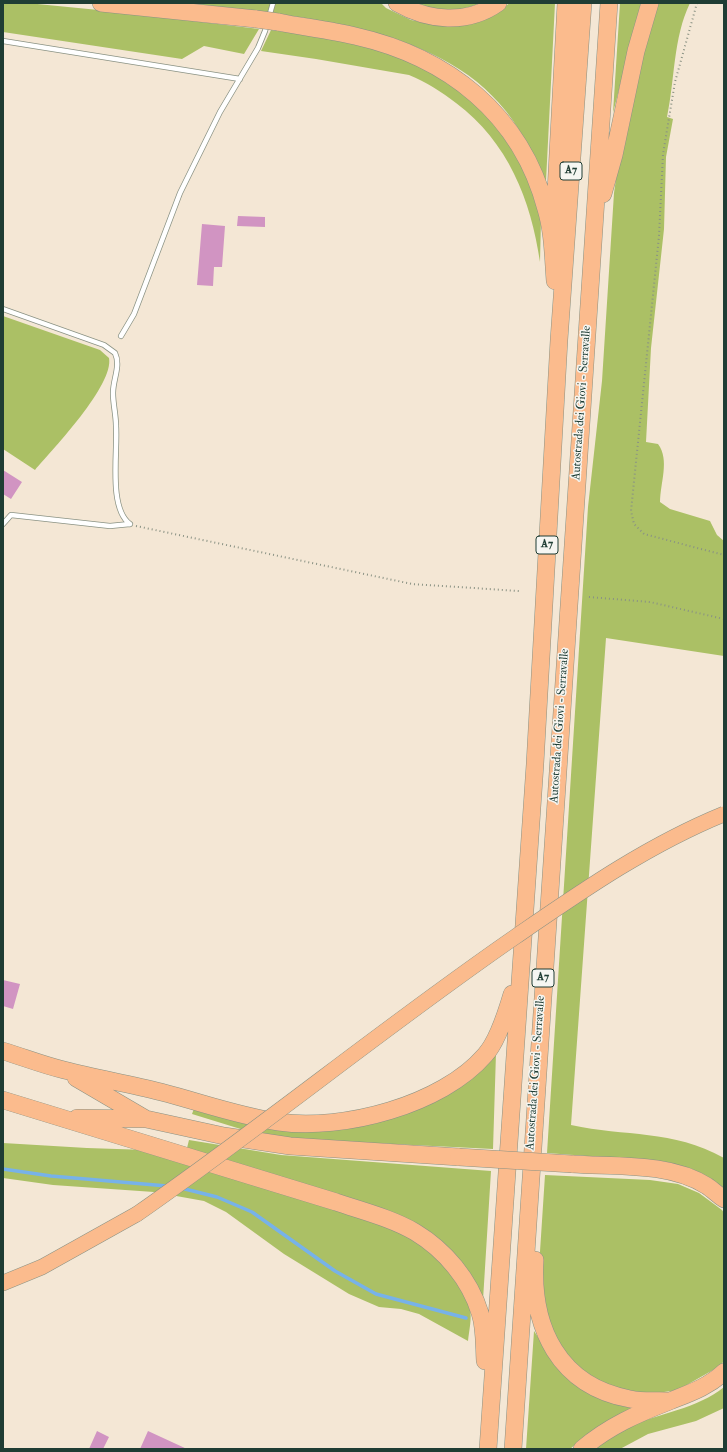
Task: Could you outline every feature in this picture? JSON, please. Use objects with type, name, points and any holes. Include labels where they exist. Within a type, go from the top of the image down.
[{"type":"highway","points":[[101,3],[256,19],[356,36],[400,50],[453,75],[479,96],[506,124],[524,151],[537,180],[552,235],[559,340]]},
{"type":"highway","points":[[397,3],[409,10],[428,17],[452,19],[472,16],[498,3]]},
{"type":"highway","points":[[554,270],[557,229],[556,191],[566,3]]},
{"type":"highway","name":"Autostrada dei Giovi - Serravalle","points":[[488,1443],[520,966],[536,756],[559,340],[583,3]]},
{"type":"highway","name":"Autostrada dei Giovi - Serravalle","points":[[513,1449],[609,3]]},
{"type":"highway","points":[[593,230],[614,155],[636,51],[650,3]]},
{"type":"highway","points":[[3,1051],[62,1070],[161,1092],[241,1115],[280,1122],[326,1122],[372,1116],[409,1104],[442,1089],[469,1072],[487,1054],[508,1008],[520,966]]},
{"type":"highway","points":[[62,1070],[146,1119]]},
{"type":"highway","points":[[3,1100],[57,1118],[328,1200],[389,1220],[415,1232],[437,1249],[456,1267],[470,1287],[481,1314],[484,1338],[488,1443]]},
{"type":"highway","points":[[534,1116],[538,1226],[535,1291],[539,1315],[548,1338],[561,1360],[579,1378],[603,1392],[632,1400],[670,1400]]},
{"type":"highway","points":[[57,1118],[146,1119],[224,1136],[290,1146],[652,1169],[682,1175],[707,1186],[724,1199]]},
{"type":"highway","points":[[582,1449],[602,1432],[670,1400],[698,1390],[724,1372]]},
{"type":"main road","points":[[3,1283],[42,1267],[137,1214],[193,1175],[479,962],[607,874],[692,827],[724,814]]},
{"type":"lane","points":[[121,336],[134,314],[180,193],[220,112],[262,39],[273,3]]},
{"type":"lane","points":[[3,41],[240,79]]},
{"type":"lane","points":[[3,309],[104,345],[115,353],[117,365],[113,398],[116,428],[117,493],[120,513],[130,524]]},
{"type":"lane","points":[[3,524],[11,515],[102,526],[130,524]]},
{"type":"path","points":[[697,3],[674,82],[663,154],[660,236],[631,511],[634,524],[644,534],[724,555]]},
{"type":"path","points":[[130,524],[150,530],[412,584],[519,591]]},
{"type":"path","points":[[589,597],[650,602],[724,619]]},
{"type":"green space","points":[[3,3],[27,3],[119,12],[259,29],[244,54],[204,46],[182,59],[3,32]]},
{"type":"green space","points":[[173,3],[381,3],[386,8],[411,20],[436,25],[487,18],[510,3],[555,3],[546,181],[531,150],[519,130],[499,103],[469,75],[432,54],[391,38],[347,26],[257,12]]},
{"type":"green space","points":[[409,3],[481,3],[460,9],[437,10]]},
{"type":"green space","points":[[620,3],[641,3],[613,113]]},
{"type":"green space","points":[[655,3],[690,3],[680,30],[667,117],[673,119],[666,157],[664,229],[651,348],[646,442],[658,444],[662,450],[664,472],[660,502],[670,509],[710,521],[717,535],[724,541],[724,656],[606,638],[571,1125],[591,1129],[667,1138],[686,1142],[705,1149],[724,1158],[724,1189],[692,1169],[666,1162],[547,1153],[588,507],[602,381],[614,193],[621,144]]},
{"type":"green space","points":[[271,30],[347,40],[431,69],[490,115],[516,152],[533,188],[541,219],[540,262],[530,216],[514,174],[503,154],[474,118],[439,91],[409,75],[261,51]]},
{"type":"green space","points":[[3,316],[100,350],[109,358],[108,370],[93,400],[35,470],[3,449]]},
{"type":"green space","points":[[496,1053],[493,1149],[292,1139],[260,1135],[192,1114],[195,1106],[243,1121],[376,1120]]},
{"type":"green space","points":[[189,1140],[281,1155],[491,1171],[483,1300],[465,1266],[442,1242],[420,1227],[187,1148]]},
{"type":"green space","points":[[3,1143],[147,1150],[406,1232],[436,1256],[454,1275],[461,1286],[471,1313],[468,1341],[419,1314],[401,1309],[379,1307],[349,1294],[284,1254],[226,1212],[204,1201],[154,1192],[53,1185],[3,1178]]},
{"type":"green space","points":[[545,1175],[650,1180],[678,1184],[699,1193],[722,1210],[724,1213],[724,1361],[720,1366],[678,1390],[650,1394],[624,1391],[597,1380],[575,1366],[555,1339],[538,1282]]},
{"type":"green space","points":[[534,1331],[559,1369],[574,1383],[637,1406],[602,1425],[570,1449],[526,1449]]},
{"type":"green space","points":[[724,1387],[724,1408],[696,1421],[648,1434],[620,1449],[594,1449],[624,1429],[702,1401]]},
{"type":"building","points":[[238,216],[265,217],[265,227],[237,226]]},
{"type":"building","points":[[202,224],[225,226],[222,267],[214,267],[213,286],[197,285]]},
{"type":"building","points":[[3,470],[22,482],[11,499],[3,494]]},
{"type":"building","points":[[3,980],[20,984],[13,1009],[3,1006]]},
{"type":"building","points":[[97,1431],[109,1437],[103,1449],[89,1449]]},
{"type":"building","points":[[148,1431],[187,1449],[140,1449]]},
{"type":"waterway","points":[[3,1169],[51,1176],[167,1186]]},
{"type":"waterway","points":[[181,1188],[217,1197],[252,1212],[335,1271],[376,1294],[466,1318]]}]
